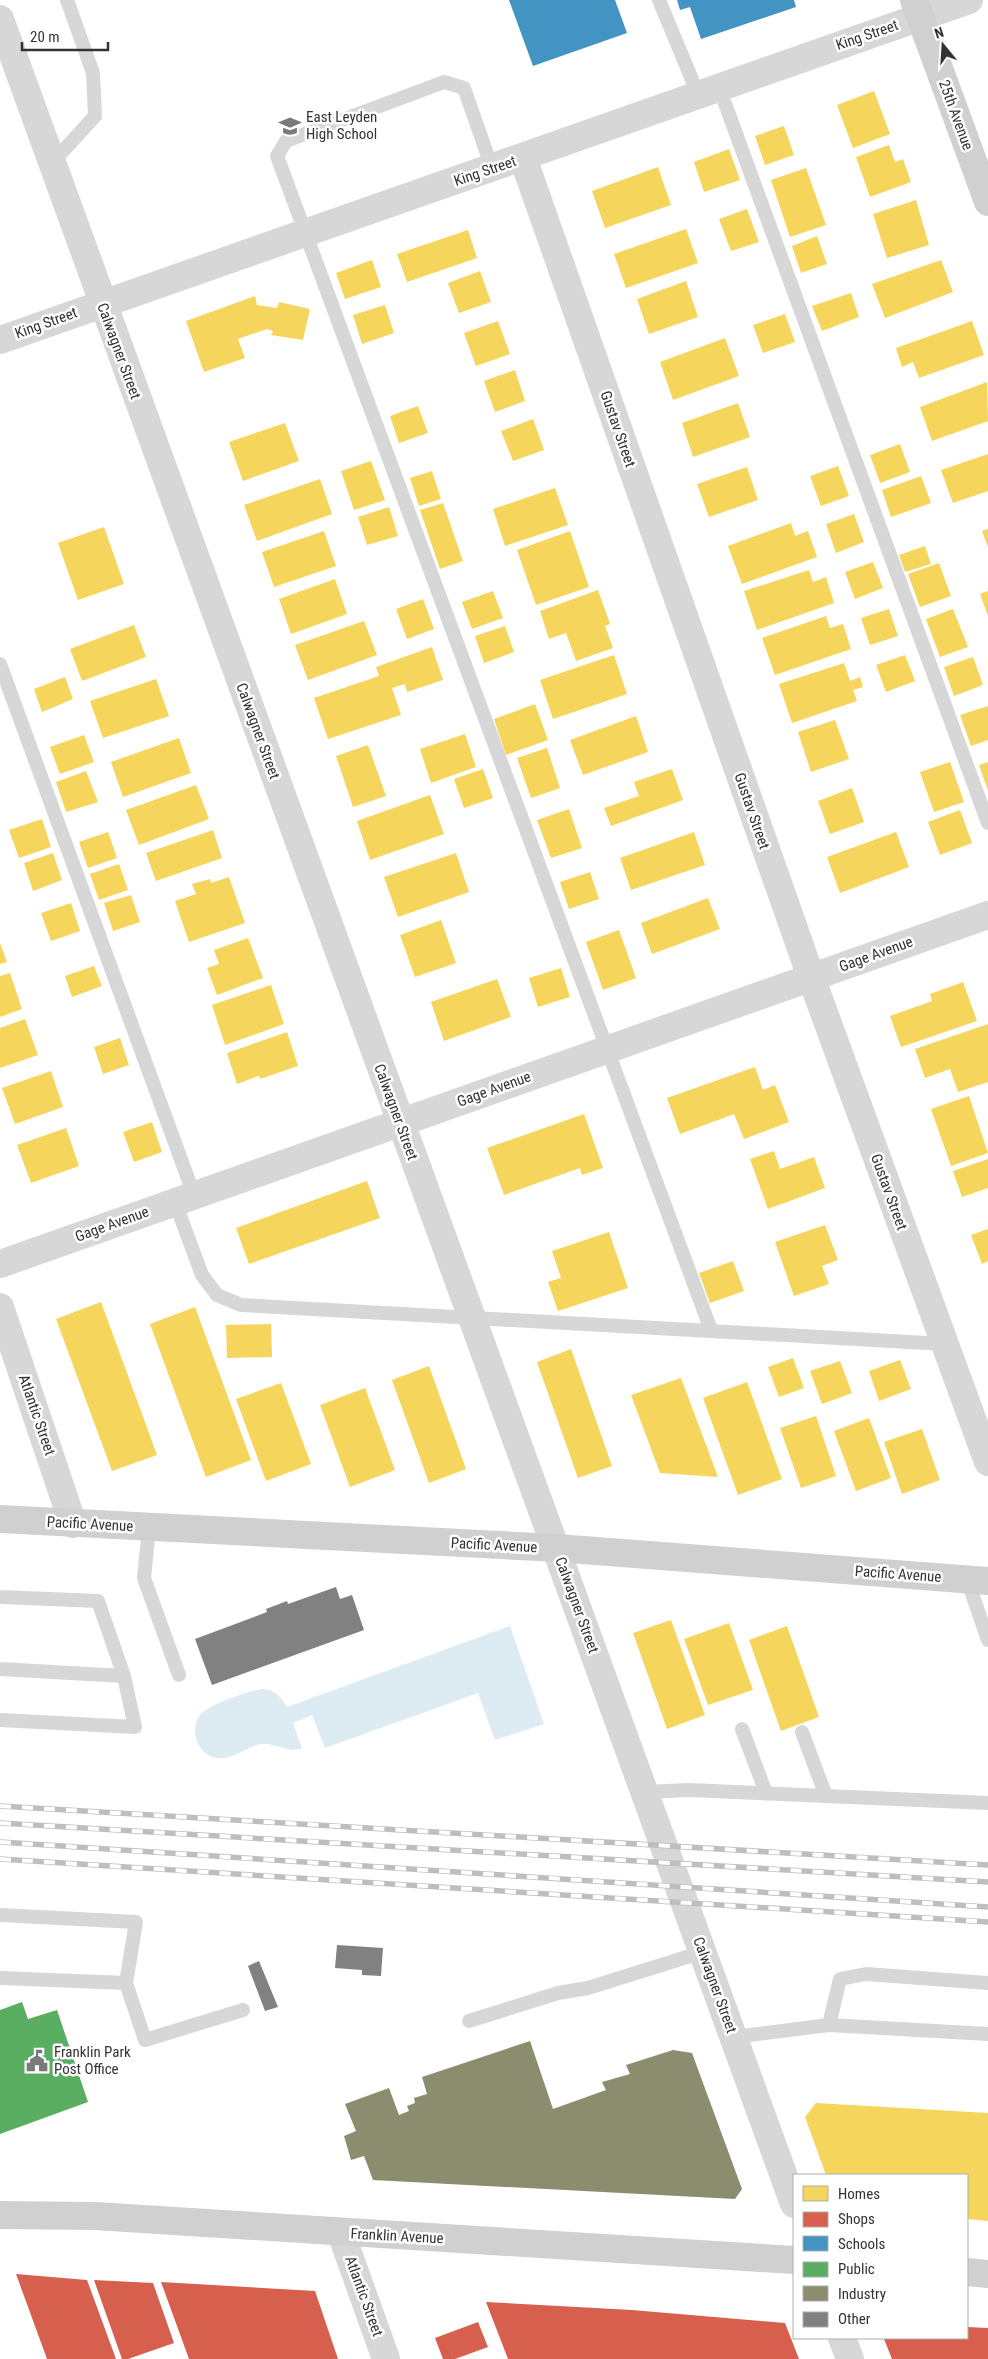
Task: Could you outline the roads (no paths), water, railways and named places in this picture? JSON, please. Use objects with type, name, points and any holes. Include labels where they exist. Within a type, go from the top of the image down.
[{"type":"street","name":"King Street","points":[[0,340],[305,232],[523,158],[708,91],[917,8],[969,0]]},
{"type":"street","name":"25th Avenue","points":[[917,8],[988,202]]},
{"type":"street","name":"Calwagner Street","points":[[0,18],[793,2201]]},
{"type":"street","name":"Gustav Street","points":[[523,158],[811,977],[988,1462]]},
{"type":"street","name":"Gage Avenue","points":[[0,1264],[988,915]]},
{"type":"street","name":"Atlantic Street","points":[[0,1306],[74,1524]]},
{"type":"street","name":"Pacific Avenue","points":[[0,1519],[556,1548],[977,1580]]},
{"type":"street","name":"Franklin Avenue","points":[[0,2215],[96,2216],[341,2233],[793,2260]]},
{"type":"street","name":"Atlantic Street","points":[[341,2233],[386,2359]]},
{"type":"street","points":[[968,2272],[988,2274]]},
{"type":"street","points":[[842,2339],[850,2359]]},
{"type":"lane","points":[[52,163],[95,116],[93,73],[67,0]]},
{"type":"lane","points":[[659,0],[708,91],[988,823]]},
{"type":"lane","points":[[492,168],[464,88],[444,82],[286,141],[277,156],[710,1330]]},
{"type":"lane","points":[[0,664],[185,1199],[202,1274],[217,1295],[241,1306],[473,1317],[945,1344]]},
{"type":"lane","points":[[149,1528],[144,1578],[179,1675]]},
{"type":"lane","points":[[977,1580],[988,1640]]},
{"type":"lane","points":[[0,1597],[98,1600],[124,1676],[135,1727],[0,1720]]},
{"type":"lane","points":[[0,1669],[124,1676]]},
{"type":"lane","points":[[742,1729],[766,1793]]},
{"type":"lane","points":[[802,1732],[826,1796]]},
{"type":"lane","points":[[645,1792],[689,1790],[988,1803]]},
{"type":"lane","points":[[0,1915],[136,1922],[126,1983],[145,2040],[243,2010]]},
{"type":"lane","points":[[469,2021],[558,1993],[588,1988],[703,1952]]},
{"type":"lane","points":[[829,2026],[840,1979],[866,1974],[988,1983]]},
{"type":"lane","points":[[0,1978],[126,1983]]},
{"type":"lane","points":[[734,2037],[829,2026],[988,2034]]},
{"type":"railway","points":[[0,1806],[988,1865]]},
{"type":"railway","points":[[0,1823],[988,1882]]},
{"type":"railway","points":[[0,1842],[988,1907]]},
{"type":"railway","points":[[0,1859],[988,1922]]},
{"type":"place","name":"East Leyden High School","points":[[290,126]]},
{"type":"place","name":"Franklin Park Post Office","points":[[37,2061]]}]
